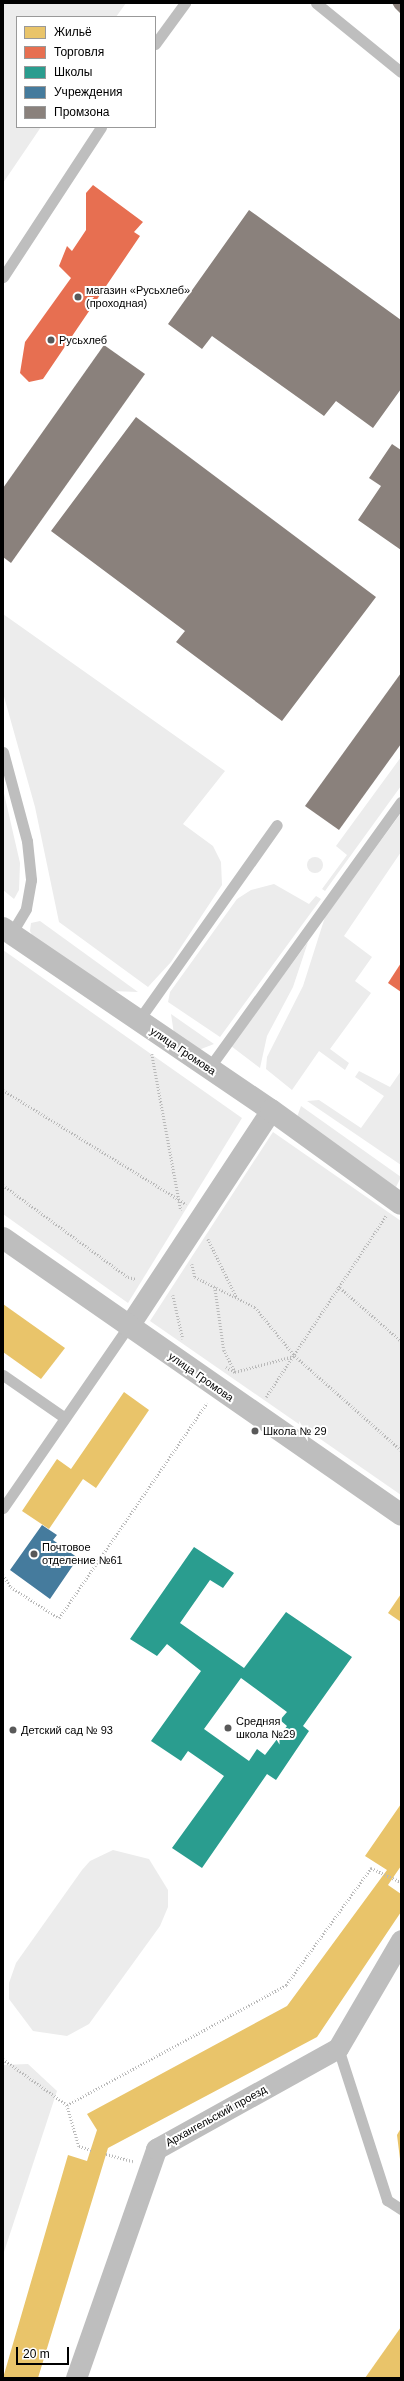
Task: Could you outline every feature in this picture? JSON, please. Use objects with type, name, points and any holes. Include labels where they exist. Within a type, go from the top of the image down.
[{"type":"street","name":"улица Громова","points":[[7,931],[271,1110],[400,1200]]},
{"type":"street","points":[[128,1327],[271,1110]]},
{"type":"street","name":"улица Громова","points":[[3,1238],[128,1327],[401,1515]]},
{"type":"street","points":[[338,2048],[401,1940]]},
{"type":"street","name":"Архангельский проезд","points":[[76,2378],[156,2149],[338,2048]]},
{"type":"lane","points":[[156,43],[185,3]]},
{"type":"lane","points":[[316,3],[401,72]]},
{"type":"lane","points":[[3,277],[100,128]]},
{"type":"lane","points":[[3,752],[27,841],[31,880],[26,909],[7,931]]},
{"type":"lane","points":[[209,1068],[401,802]]},
{"type":"lane","points":[[142,1023],[277,825]]},
{"type":"lane","points":[[3,1508],[128,1327]]},
{"type":"lane","points":[[3,1375],[65,1418]]},
{"type":"lane","points":[[338,2048],[387,2200],[401,2209]]},
{"type":"path","points":[[142,1023],[195,1277],[255,1307],[295,1356],[401,1450]]},
{"type":"path","points":[[3,1090],[179,1199],[194,1210],[237,1298]]},
{"type":"path","points":[[3,1185],[128,1277],[171,1289],[185,1346]]},
{"type":"path","points":[[254,1414],[295,1356],[338,1286],[400,1200]]},
{"type":"path","points":[[338,1286],[401,1340]]},
{"type":"path","points":[[215,1287],[224,1350],[235,1372]]},
{"type":"path","points":[[222,1365],[235,1372],[295,1356]]},
{"type":"path","points":[[3,1575],[11,1587],[59,1618],[208,1401]]},
{"type":"path","points":[[67,2104],[286,1985],[371,1868],[401,1882]]},
{"type":"path","points":[[3,2059],[67,2104],[79,2146],[90,2150]]},
{"type":"path","points":[[106,2154],[150,2166]]},
{"type":"shaded area","points":[[3,3],[126,3],[117,16],[16,16],[16,128],[40,128],[3,183]]},
{"type":"shaded area","points":[[3,614],[225,771],[183,824],[213,846],[221,862],[222,885],[171,962],[148,987],[59,922],[35,807],[3,693]]},
{"type":"shaded area","points":[[401,757],[401,786],[325,891],[322,889],[347,855],[336,846]]},
{"type":"shaded area","points":[[3,789],[20,863],[19,890],[14,899],[3,890]]},
{"type":"shaded area","points":[[401,813],[401,852],[344,936],[372,957],[355,981],[371,993],[330,1049],[349,1063],[345,1070],[319,1051],[292,1090],[266,1069],[267,1057],[303,986],[325,917]]},
{"type":"shaded area","points":[[315,857],[321,859],[323,865],[321,871],[315,873],[309,871],[307,865],[309,859]]},
{"type":"shaded area","points":[[274,884],[309,904],[316,896],[321,899],[220,1037],[168,1002],[170,992],[237,899],[251,890]]},
{"type":"shaded area","points":[[40,921],[138,992],[111,991],[37,945],[30,931],[31,923]]},
{"type":"shaded area","points":[[308,942],[293,987],[267,1036],[260,1068],[231,1046]]},
{"type":"shaded area","points":[[3,950],[242,1118],[128,1303],[3,1214]]},
{"type":"shaded area","points":[[171,1014],[214,1044],[196,1051],[174,1034]]},
{"type":"shaded area","points":[[359,1071],[390,1087],[401,1071],[401,1165],[307,1101],[319,1100],[361,1128],[384,1096],[355,1077]]},
{"type":"shaded area","points":[[301,1106],[401,1177],[393,1193],[296,1120]]},
{"type":"shaded area","points":[[273,1132],[401,1221],[401,1495],[150,1321]]},
{"type":"shaded area","points":[[113,1850],[149,1859],[168,1890],[168,1907],[160,1926],[89,2024],[67,2036],[33,2031],[9,1999],[9,1983],[16,1963],[82,1870],[90,1861]]},
{"type":"shaded area","points":[[28,2064],[57,2091],[3,2255],[3,2065]]},
{"type":"building: Жильё","points":[[3,1304],[65,1348],[41,1379],[3,1352]]},
{"type":"building: Жильё","points":[[124,1392],[149,1410],[96,1488],[83,1479],[49,1529],[22,1511],[57,1459],[71,1469]]},
{"type":"building: Жильё","points":[[401,1594],[401,1622],[388,1613]]},
{"type":"building: Жильё","points":[[401,1804],[401,1866],[388,1885],[401,1894],[401,1912],[317,2037],[108,2148],[38,2378],[3,2378],[68,2155],[87,2161],[97,2130],[87,2114],[287,2006],[387,1870],[365,1856]]},
{"type":"building: Жильё","points":[[401,2128],[401,2159],[400,2159],[397,2135]]},
{"type":"building: Жильё","points":[[401,2327],[401,2378],[365,2378]]},
{"type":"building: Торговля","name":"магазин «Русьхлеб» (проходная)","points":[[93,185],[143,222],[134,232],[140,236],[43,379],[29,382],[20,373],[25,342],[71,278],[59,266],[67,246],[72,251],[86,230],[86,193]]},
{"type":"building: Торговля","points":[[401,963],[401,992],[388,983]]},
{"type":"building: Школы","points":[[194,1547],[234,1573],[223,1588],[210,1580],[180,1623],[244,1668],[286,1612],[352,1657],[303,1726],[309,1731],[276,1780],[267,1774],[202,1868],[172,1848],[224,1776],[188,1751],[181,1761],[151,1741],[201,1671],[167,1644],[157,1656],[130,1639]],"holes":[[[241,1678],[287,1712],[280,1720],[287,1726],[265,1755],[257,1749],[249,1761],[204,1729]]]},
{"type":"building: Учреждения","points":[[42,1525],[57,1535],[53,1540],[78,1558],[50,1599],[10,1570]]},
{"type":"building: Промзона","points":[[392,3],[401,3],[401,14],[395,8]]},
{"type":"building: Промзона","points":[[249,210],[401,320],[401,389],[373,428],[336,401],[324,416],[212,336],[202,349],[168,324]]},
{"type":"building: Промзона","points":[[104,345],[145,374],[11,563],[3,557],[3,488]]},
{"type":"building: Промзона","points":[[136,417],[376,597],[282,721],[176,642],[185,631],[51,531]]},
{"type":"building: Промзона","points":[[392,444],[401,450],[401,550],[358,520],[381,486],[369,478]]},
{"type":"building: Промзона","points":[[401,673],[401,744],[339,830],[305,806]]},
{"type":"place","name":"магазин «Русьхлеб» (проходная)","points":[[78,297]]},
{"type":"place","name":"Русьхлеб","points":[[51,340]]},
{"type":"place","name":"Школа № 29","points":[[255,1431]]},
{"type":"place","name":"Почтовое отделение №61","points":[[34,1554]]},
{"type":"place","name":"Средняя школа №29","points":[[228,1728]]},
{"type":"place","name":"Детский сад № 93","points":[[13,1730]]}]
